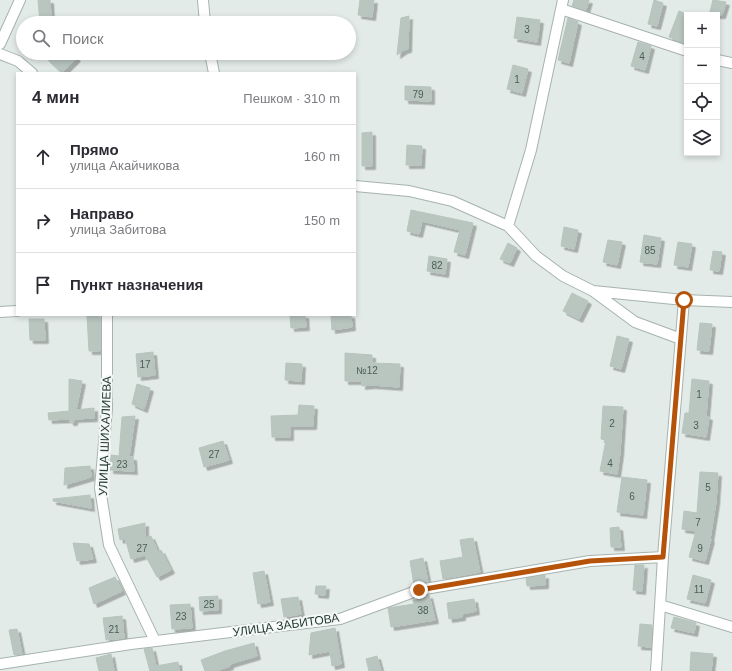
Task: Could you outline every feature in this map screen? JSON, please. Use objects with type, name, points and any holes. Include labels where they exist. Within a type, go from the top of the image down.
[{"type":"street","points":[[0,44],[20,0]]},
{"type":"street","points":[[203,0],[204,16]]},
{"type":"street","points":[[508,226],[531,150],[562,4],[684,50]]},
{"type":"street","points":[[0,54],[18,61],[31,72]]},
{"type":"street","points":[[211,60],[214,72]]},
{"type":"street","points":[[720,60],[732,62]]},
{"type":"street","points":[[356,186],[410,191],[452,201],[508,226],[536,256],[563,276],[593,291],[635,322],[681,339]]},
{"type":"street","points":[[593,291],[684,300],[732,302]]},
{"type":"street","points":[[656,671],[663,557],[684,300]]},
{"type":"street","points":[[0,312],[16,310]]},
{"type":"street","name":"УЛИЦА ШИХАЛИЕВА","points":[[107,316],[108,409],[100,488],[109,545],[155,641]]},
{"type":"street","name":"УЛИЦА ЗАБИТОВА","points":[[0,664],[155,641],[340,619],[419,590],[590,561],[663,557]]},
{"type":"street","points":[[660,604],[732,627]]},
{"type":"building","points":[[38,0],[50,0],[51,16],[39,16]]},
{"type":"building","points":[[360,0],[374,0],[372,17],[358,15]]},
{"type":"building","points":[[574,0],[589,0],[586,10],[572,6]]},
{"type":"building","points":[[654,0],[663,3],[657,26],[648,24]]},
{"type":"building","points":[[713,0],[726,2],[722,15],[720,15],[720,12],[710,12]]},
{"type":"building","points":[[679,11],[684,13],[684,43],[669,37]]},
{"type":"building","points":[[409,16],[408,49],[397,55],[401,18]]},
{"type":"building","points":[[517,17],[540,20],[537,42],[514,38]]},
{"type":"building","points":[[568,18],[578,22],[569,63],[558,60]]},
{"type":"building","points":[[638,42],[651,46],[645,70],[631,66]]},
{"type":"building","points":[[48,60],[75,60],[63,72],[61,72]]},
{"type":"building","points":[[513,65],[528,69],[522,93],[507,89]]},
{"type":"building","points":[[405,86],[431,87],[431,101],[405,100]]},
{"type":"building","points":[[372,132],[372,166],[362,166],[362,133]]},
{"type":"building","points":[[407,145],[422,146],[421,165],[406,165]]},
{"type":"building","points":[[411,210],[473,223],[465,255],[454,252],[460,230],[422,221],[419,234],[407,231]]},
{"type":"building","points":[[564,227],[578,230],[574,249],[561,246]]},
{"type":"building","points":[[644,235],[661,238],[657,264],[640,262]]},
{"type":"building","points":[[608,240],[622,242],[617,265],[603,262]]},
{"type":"building","points":[[678,242],[692,244],[688,267],[674,265]]},
{"type":"building","points":[[508,243],[517,248],[510,263],[500,259]]},
{"type":"building","points":[[713,251],[722,252],[719,271],[710,270]]},
{"type":"building","points":[[429,256],[447,259],[445,274],[427,271]]},
{"type":"building","points":[[572,293],[588,301],[579,319],[563,311]]},
{"type":"building","points":[[87,316],[100,316],[100,351],[89,351]]},
{"type":"building","points":[[290,316],[305,316],[306,327],[291,328]]},
{"type":"building","points":[[331,316],[351,316],[352,327],[332,330]]},
{"type":"building","points":[[29,319],[44,319],[45,340],[30,340]]},
{"type":"building","points":[[700,323],[712,324],[709,351],[697,350]]},
{"type":"building","points":[[617,336],[629,339],[621,369],[610,366]]},
{"type":"building","points":[[153,352],[155,375],[138,377],[136,354]]},
{"type":"building","points":[[345,353],[372,355],[372,363],[400,364],[399,387],[372,385],[362,386],[362,381],[345,381]]},
{"type":"building","points":[[286,363],[302,364],[301,381],[285,380]]},
{"type":"building","points":[[69,379],[82,381],[76,410],[94,408],[94,418],[74,419],[74,422],[70,422],[70,419],[49,420],[48,413],[69,411]]},
{"type":"building","points":[[692,379],[709,381],[706,416],[709,417],[706,437],[682,433],[685,413],[689,413]]},
{"type":"building","points":[[137,384],[150,388],[144,409],[132,404]]},
{"type":"building","points":[[299,405],[314,406],[313,426],[290,426],[290,437],[272,437],[271,416],[298,415]]},
{"type":"building","points":[[603,406],[623,407],[617,474],[600,471],[606,440],[601,439]]},
{"type":"building","points":[[135,416],[129,457],[133,457],[134,471],[110,470],[111,455],[119,456],[122,417]]},
{"type":"building","points":[[223,441],[229,460],[204,467],[199,448]]},
{"type":"building","points":[[90,466],[91,477],[64,485],[65,468]]},
{"type":"building","points":[[700,472],[718,473],[711,539],[705,561],[689,557],[696,531],[682,529],[684,511],[697,513]]},
{"type":"building","points":[[622,477],[647,480],[643,515],[617,512]]},
{"type":"building","points":[[90,495],[91,508],[53,501],[53,499]]},
{"type":"building","points":[[145,523],[145,538],[151,536],[158,552],[161,550],[171,570],[157,577],[145,555],[131,559],[125,538],[120,540],[118,529]]},
{"type":"building","points":[[619,527],[621,547],[611,547],[610,528]]},
{"type":"building","points":[[473,538],[480,572],[443,579],[440,561],[463,557],[460,540]]},
{"type":"building","points":[[73,543],[89,544],[93,559],[77,561]]},
{"type":"building","points":[[423,558],[428,582],[414,585],[410,561]]},
{"type":"building","points":[[635,565],[644,565],[642,591],[633,590]]},
{"type":"building","points":[[264,571],[270,602],[258,604],[253,573]]},
{"type":"building","points":[[545,575],[545,585],[527,586],[526,578]]},
{"type":"building","points":[[693,575],[711,580],[705,603],[687,599]]},
{"type":"building","points":[[115,577],[122,591],[94,604],[89,588]]},
{"type":"building","points":[[316,586],[326,586],[325,595],[315,594]]},
{"type":"building","points":[[429,595],[435,620],[391,627],[388,608],[414,604],[413,600]]},
{"type":"building","points":[[218,596],[218,610],[200,611],[199,597]]},
{"type":"building","points":[[298,597],[301,614],[284,617],[281,599]]},
{"type":"building","points":[[474,599],[476,611],[462,614],[462,617],[449,619],[447,603]]},
{"type":"building","points":[[190,604],[192,628],[172,629],[170,605]]},
{"type":"building","points":[[122,616],[124,638],[106,640],[103,618]]},
{"type":"building","points":[[674,617],[696,623],[694,633],[671,628]]},
{"type":"building","points":[[640,624],[652,625],[651,647],[638,646]]},
{"type":"building","points":[[335,628],[341,664],[332,666],[330,651],[309,655],[311,633]]},
{"type":"building","points":[[17,629],[22,654],[14,655],[9,630]]},
{"type":"building","points":[[254,643],[257,656],[230,664],[230,666],[216,671],[205,671],[201,660],[225,651]]},
{"type":"building","points":[[152,648],[156,666],[178,662],[179,671],[150,671],[144,649]]},
{"type":"building","points":[[691,652],[713,654],[711,671],[690,671]]},
{"type":"building","points":[[111,654],[114,671],[99,671],[96,658]]},
{"type":"building","points":[[377,656],[381,671],[369,671],[366,659]]},
{"type":"route","points":[[419,590],[590,561],[663,557],[684,300]]}]
